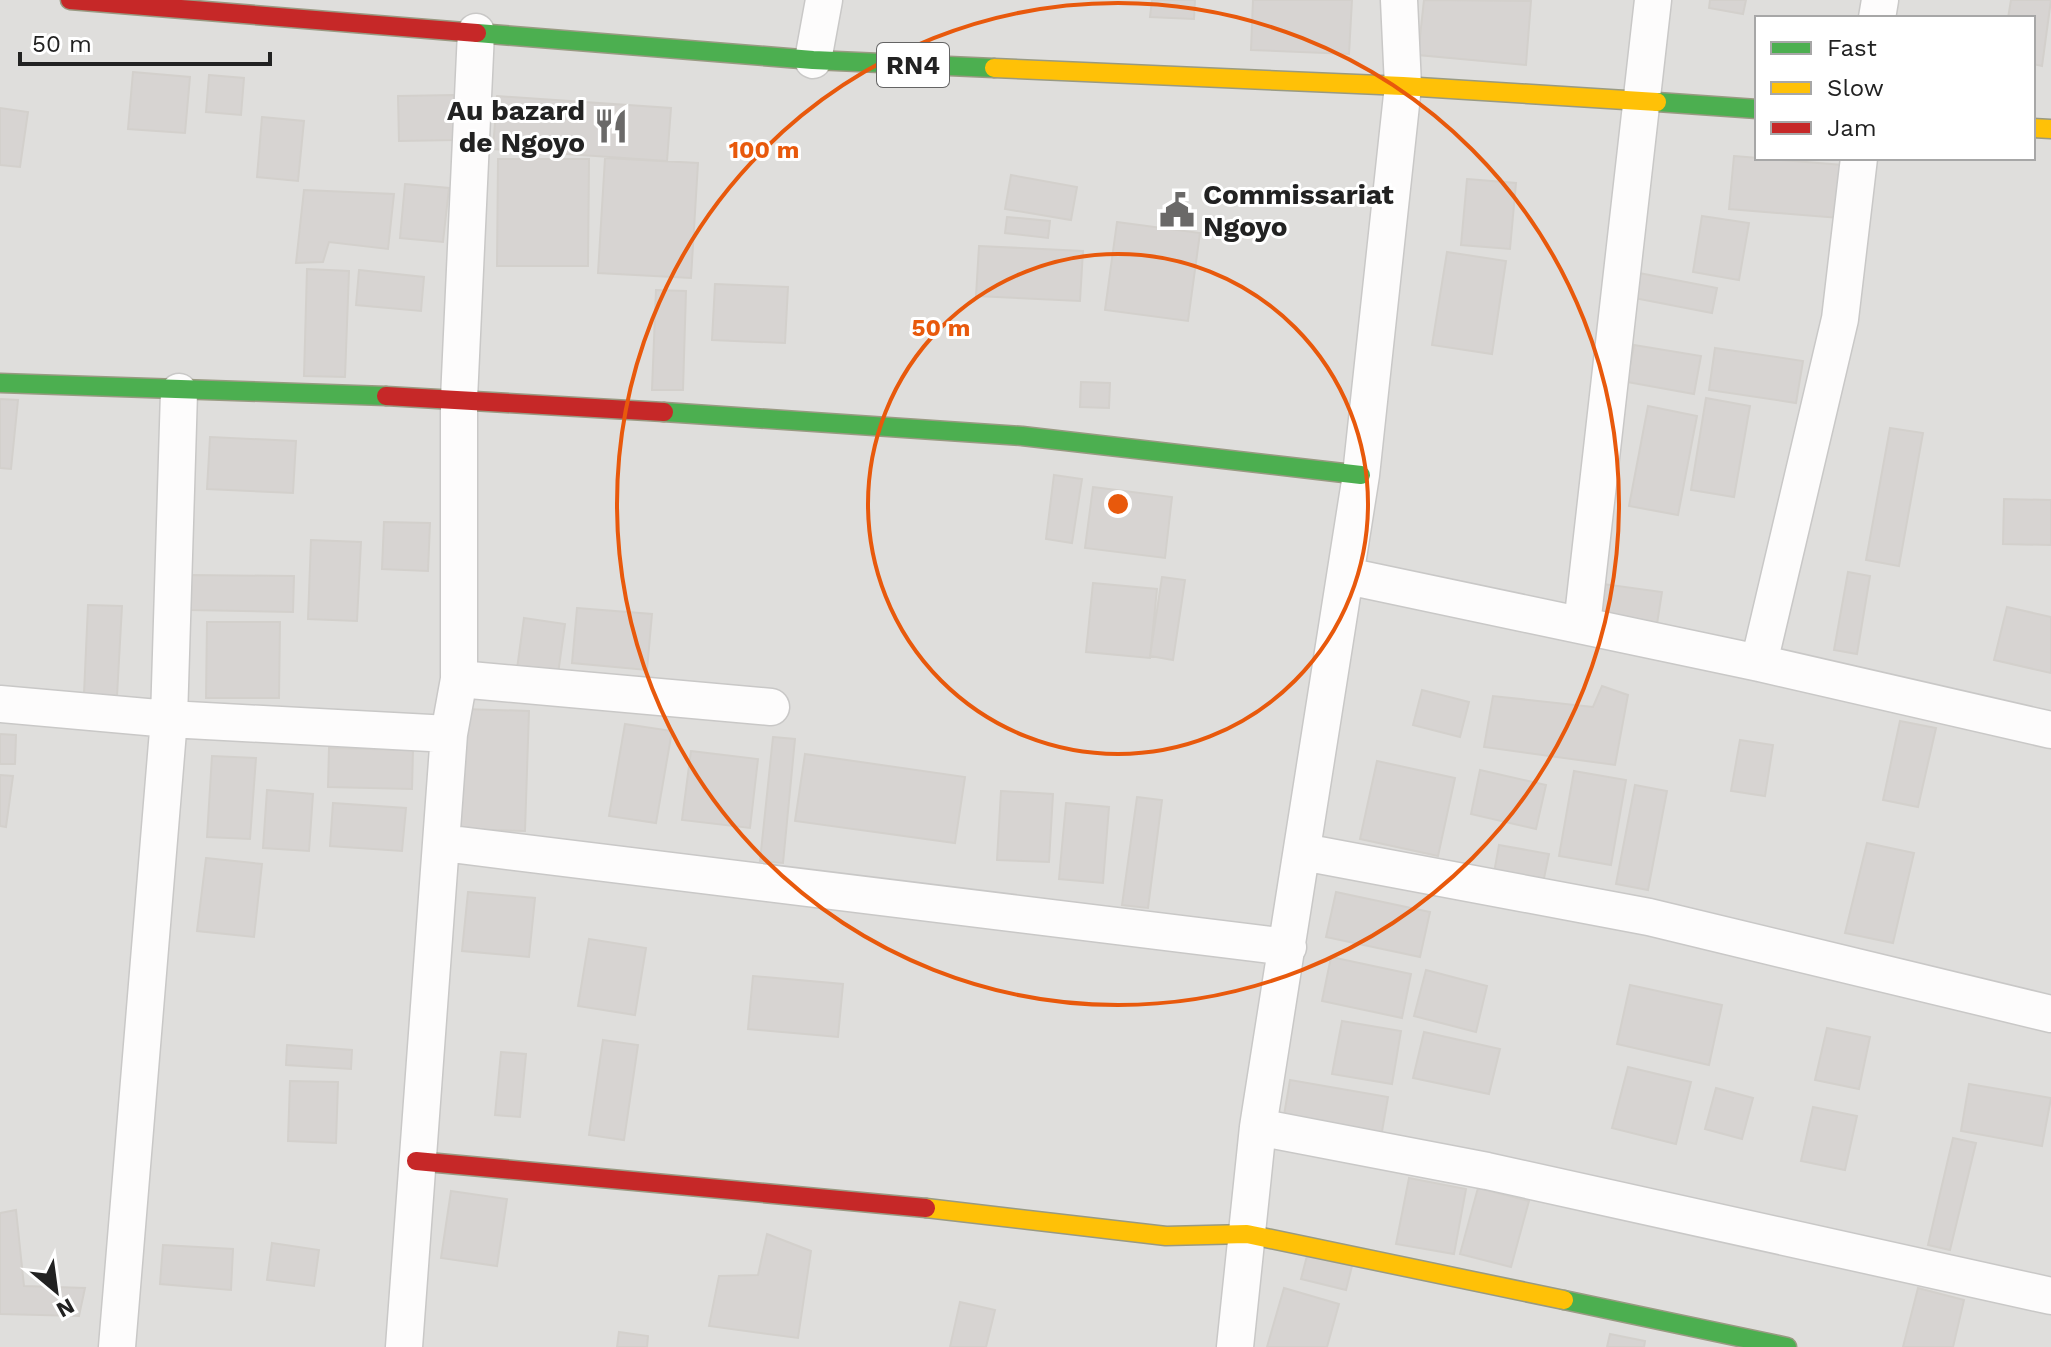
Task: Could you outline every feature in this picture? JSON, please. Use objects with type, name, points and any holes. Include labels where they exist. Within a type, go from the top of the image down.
[{"type":"main road","name":"RN4","points":[[70,0],[229,7],[476,32],[813,60],[1403,86],[1755,109]]},
{"type":"main road","points":[[0,383],[179,392],[459,399],[1022,436],[1361,475]]},
{"type":"main road","points":[[416,1161],[955,1211],[1166,1236],[1247,1234],[1787,1347]]},
{"type":"street","points":[[813,60],[824,0]]},
{"type":"street","points":[[1235,1347],[1258,1127],[1361,475],[1403,86],[1399,0]]},
{"type":"street","points":[[1582,625],[1653,0]]},
{"type":"street","points":[[404,1347],[449,734],[459,679],[459,399],[476,32]]},
{"type":"street","points":[[1759,663],[1840,319],[1859,160]]},
{"type":"street","points":[[117,1347],[169,719],[179,392]]},
{"type":"street","points":[[1347,576],[1759,663],[2051,730]]},
{"type":"street","points":[[459,679],[771,707]]},
{"type":"street","points":[[0,704],[169,719],[449,734]]},
{"type":"street","points":[[443,843],[1288,947]]},
{"type":"street","points":[[1303,852],[1649,917],[2051,1014]]},
{"type":"street","points":[[1258,1127],[1487,1171],[2051,1296]]},
{"type":"shaded area","points":[[0,0],[2051,0],[2051,1347],[0,1347]]},
{"type":"building","points":[[1152,0],[1195,0],[1194,19],[1150,17]]},
{"type":"building","points":[[1253,0],[1352,0],[1349,54],[1251,50]]},
{"type":"building","points":[[1424,0],[1531,1],[1526,65],[1418,55]]},
{"type":"building","points":[[1710,0],[1746,0],[1743,14],[1709,8]]},
{"type":"building","points":[[2011,0],[2051,0],[2042,66],[2035,64],[2035,16],[2008,16]]},
{"type":"building","points":[[133,72],[190,77],[185,133],[128,129]]},
{"type":"building","points":[[209,75],[244,78],[241,115],[206,112]]},
{"type":"building","points":[[454,95],[455,140],[399,141],[398,96]]},
{"type":"building","points":[[497,96],[671,108],[667,161],[493,149]]},
{"type":"building","points":[[0,108],[28,112],[20,167],[0,165]]},
{"type":"building","points":[[262,117],[304,121],[298,181],[257,177]]},
{"type":"building","points":[[1734,156],[1843,165],[1839,218],[1729,209]]},
{"type":"building","points":[[605,158],[698,163],[691,278],[598,273]]},
{"type":"building","points":[[498,159],[589,159],[588,266],[497,266]]},
{"type":"building","points":[[1011,175],[1077,187],[1071,220],[1005,209]]},
{"type":"building","points":[[1467,179],[1516,183],[1510,249],[1461,245]]},
{"type":"building","points":[[405,184],[449,188],[443,242],[400,238]]},
{"type":"building","points":[[304,190],[394,194],[388,249],[329,242],[323,262],[296,263]]},
{"type":"building","points":[[1702,216],[1749,223],[1739,280],[1693,272]]},
{"type":"building","points":[[1007,217],[1050,221],[1048,238],[1005,233]]},
{"type":"building","points":[[1117,222],[1200,233],[1188,321],[1105,310]]},
{"type":"building","points":[[979,246],[1083,251],[1080,301],[976,296]]},
{"type":"building","points":[[1447,252],[1506,261],[1492,354],[1432,345]]},
{"type":"building","points":[[307,269],[349,271],[345,377],[304,376]]},
{"type":"building","points":[[359,270],[424,277],[421,311],[356,305]]},
{"type":"building","points":[[1634,272],[1717,288],[1712,313],[1629,297]]},
{"type":"building","points":[[715,284],[788,287],[785,343],[712,340]]},
{"type":"building","points":[[656,290],[686,291],[683,390],[652,390]]},
{"type":"building","points":[[1634,345],[1701,356],[1694,394],[1627,382]]},
{"type":"building","points":[[1715,348],[1803,361],[1796,403],[1709,390]]},
{"type":"building","points":[[1081,382],[1110,383],[1109,408],[1080,407]]},
{"type":"building","points":[[1706,398],[1750,406],[1734,497],[1691,490]]},
{"type":"building","points":[[0,399],[18,400],[11,469],[0,468]]},
{"type":"building","points":[[1648,406],[1697,416],[1678,515],[1629,506]]},
{"type":"building","points":[[1890,428],[1923,433],[1899,566],[1866,560]]},
{"type":"building","points":[[210,437],[296,441],[293,493],[207,489]]},
{"type":"building","points":[[1054,475],[1082,479],[1072,543],[1046,539]]},
{"type":"building","points":[[1093,487],[1172,497],[1165,558],[1085,548]]},
{"type":"building","points":[[2004,499],[2051,500],[2051,545],[2003,544]]},
{"type":"building","points":[[384,522],[430,523],[428,571],[382,569]]},
{"type":"building","points":[[311,540],[361,542],[357,621],[308,619]]},
{"type":"building","points":[[1848,572],[1870,576],[1857,654],[1834,650]]},
{"type":"building","points":[[191,575],[294,576],[293,612],[190,610]]},
{"type":"building","points":[[1162,577],[1185,580],[1173,660],[1150,656]]},
{"type":"building","points":[[1093,583],[1157,589],[1150,658],[1086,652]]},
{"type":"building","points":[[1603,584],[1662,592],[1657,624],[1598,616]]},
{"type":"building","points":[[88,605],[122,606],[117,696],[84,694]]},
{"type":"building","points":[[2007,607],[2051,617],[2051,673],[1994,660]]},
{"type":"building","points":[[577,608],[652,614],[647,670],[572,663]]},
{"type":"building","points":[[524,618],[565,624],[558,674],[517,669]]},
{"type":"building","points":[[207,622],[280,622],[279,698],[206,698]]},
{"type":"building","points":[[1602,686],[1628,695],[1615,765],[1484,747],[1493,696],[1593,707]]},
{"type":"building","points":[[1422,690],[1469,702],[1460,737],[1413,725]]},
{"type":"building","points":[[462,709],[529,711],[525,831],[459,829]]},
{"type":"building","points":[[1900,721],[1936,728],[1918,807],[1883,800]]},
{"type":"building","points":[[625,724],[672,731],[656,823],[609,816]]},
{"type":"building","points":[[0,734],[16,735],[15,764],[0,764]]},
{"type":"building","points":[[773,737],[795,739],[783,863],[760,861]]},
{"type":"building","points":[[1740,740],[1773,745],[1765,796],[1731,791]]},
{"type":"building","points":[[329,748],[413,750],[412,789],[328,787]]},
{"type":"building","points":[[691,751],[758,759],[750,828],[682,820]]},
{"type":"building","points":[[805,754],[965,777],[955,843],[795,821]]},
{"type":"building","points":[[212,756],[256,758],[250,839],[207,837]]},
{"type":"building","points":[[1377,761],[1455,778],[1438,856],[1360,839]]},
{"type":"building","points":[[1480,770],[1546,785],[1536,829],[1471,814]]},
{"type":"building","points":[[1574,771],[1626,780],[1611,865],[1559,856]]},
{"type":"building","points":[[0,775],[13,776],[6,827],[0,826]]},
{"type":"building","points":[[1635,785],[1667,791],[1648,890],[1616,884]]},
{"type":"building","points":[[267,790],[313,794],[309,851],[263,848]]},
{"type":"building","points":[[1001,791],[1053,794],[1049,862],[997,860]]},
{"type":"building","points":[[1137,797],[1162,800],[1148,908],[1122,905]]},
{"type":"building","points":[[333,803],[406,808],[402,851],[330,846]]},
{"type":"building","points":[[1066,803],[1109,807],[1103,883],[1059,879]]},
{"type":"building","points":[[1867,843],[1914,853],[1893,943],[1845,933]]},
{"type":"building","points":[[1499,845],[1549,854],[1543,883],[1494,873]]},
{"type":"building","points":[[206,858],[262,864],[254,937],[197,931]]},
{"type":"building","points":[[468,892],[535,898],[529,957],[462,951]]},
{"type":"building","points":[[1336,892],[1430,912],[1420,957],[1326,937]]},
{"type":"building","points":[[589,939],[646,948],[635,1015],[578,1006]]},
{"type":"building","points":[[1331,957],[1411,974],[1402,1018],[1322,1001]]},
{"type":"building","points":[[1426,970],[1487,986],[1476,1032],[1414,1016]]},
{"type":"building","points":[[753,976],[843,984],[838,1037],[748,1029]]},
{"type":"building","points":[[1630,985],[1722,1005],[1709,1065],[1617,1044]]},
{"type":"building","points":[[1342,1021],[1401,1031],[1392,1084],[1332,1074]]},
{"type":"building","points":[[1827,1028],[1870,1037],[1859,1089],[1815,1080]]},
{"type":"building","points":[[1424,1032],[1500,1049],[1489,1094],[1413,1078]]},
{"type":"building","points":[[603,1040],[638,1045],[624,1140],[589,1135]]},
{"type":"building","points":[[287,1045],[352,1050],[351,1069],[286,1065]]},
{"type":"building","points":[[501,1052],[526,1054],[520,1117],[495,1115]]},
{"type":"building","points":[[1628,1067],[1691,1082],[1676,1144],[1612,1128]]},
{"type":"building","points":[[1290,1080],[1388,1097],[1380,1143],[1282,1127]]},
{"type":"building","points":[[290,1081],[338,1082],[336,1143],[288,1141]]},
{"type":"building","points":[[1969,1084],[2051,1098],[2042,1146],[1961,1131]]},
{"type":"building","points":[[1716,1088],[1753,1098],[1742,1139],[1705,1129]]},
{"type":"building","points":[[1813,1107],[1857,1116],[1845,1170],[1801,1161]]},
{"type":"building","points":[[1953,1138],[1976,1143],[1950,1250],[1928,1245]]},
{"type":"building","points":[[1409,1178],[1466,1189],[1454,1254],[1396,1244]]},
{"type":"building","points":[[1478,1188],[1529,1201],[1511,1267],[1460,1254]]},
{"type":"building","points":[[451,1191],[507,1199],[497,1266],[441,1258]]},
{"type":"building","points":[[16,1210],[24,1286],[85,1288],[79,1316],[0,1314],[0,1213]]},
{"type":"building","points":[[767,1234],[811,1251],[798,1338],[709,1326],[719,1276],[758,1275]]},
{"type":"building","points":[[272,1243],[319,1250],[314,1286],[267,1280]]},
{"type":"building","points":[[163,1245],[233,1249],[231,1290],[160,1284]]},
{"type":"building","points":[[1308,1252],[1353,1262],[1346,1290],[1301,1279]]},
{"type":"building","points":[[1284,1288],[1339,1304],[1327,1347],[1267,1347]]},
{"type":"building","points":[[1918,1288],[1964,1300],[1953,1347],[1903,1347]]},
{"type":"building","points":[[960,1302],[995,1310],[986,1347],[950,1347]]},
{"type":"building","points":[[619,1332],[648,1336],[647,1347],[617,1347]]},
{"type":"building","points":[[1610,1334],[1645,1341],[1644,1347],[1607,1347]]},
{"type":"traffic: fast","points":[[477,33],[813,60],[994,68]]},
{"type":"traffic: fast","points":[[1657,102],[1755,109]]},
{"type":"traffic: fast","points":[[0,383],[386,396]]},
{"type":"traffic: fast","points":[[664,412],[1022,436],[1361,475]]},
{"type":"traffic: fast","points":[[1564,1300],[1787,1347]]},
{"type":"traffic: slow","points":[[994,68],[1403,86],[1657,102]]},
{"type":"traffic: slow","points":[[2035,128],[2051,129]]},
{"type":"traffic: slow","points":[[926,1208],[1166,1236],[1247,1234],[1564,1300]]},
{"type":"traffic: jam","points":[[70,0],[477,33]]},
{"type":"traffic: jam","points":[[386,396],[664,412]]},
{"type":"traffic: jam","points":[[416,1161],[926,1208]]},
{"type":"place","name":"Au bazard de Ngoyo","points":[[611,126]]},
{"type":"place","name":"Commissariat Ngoyo","points":[[1177,210]]}]
